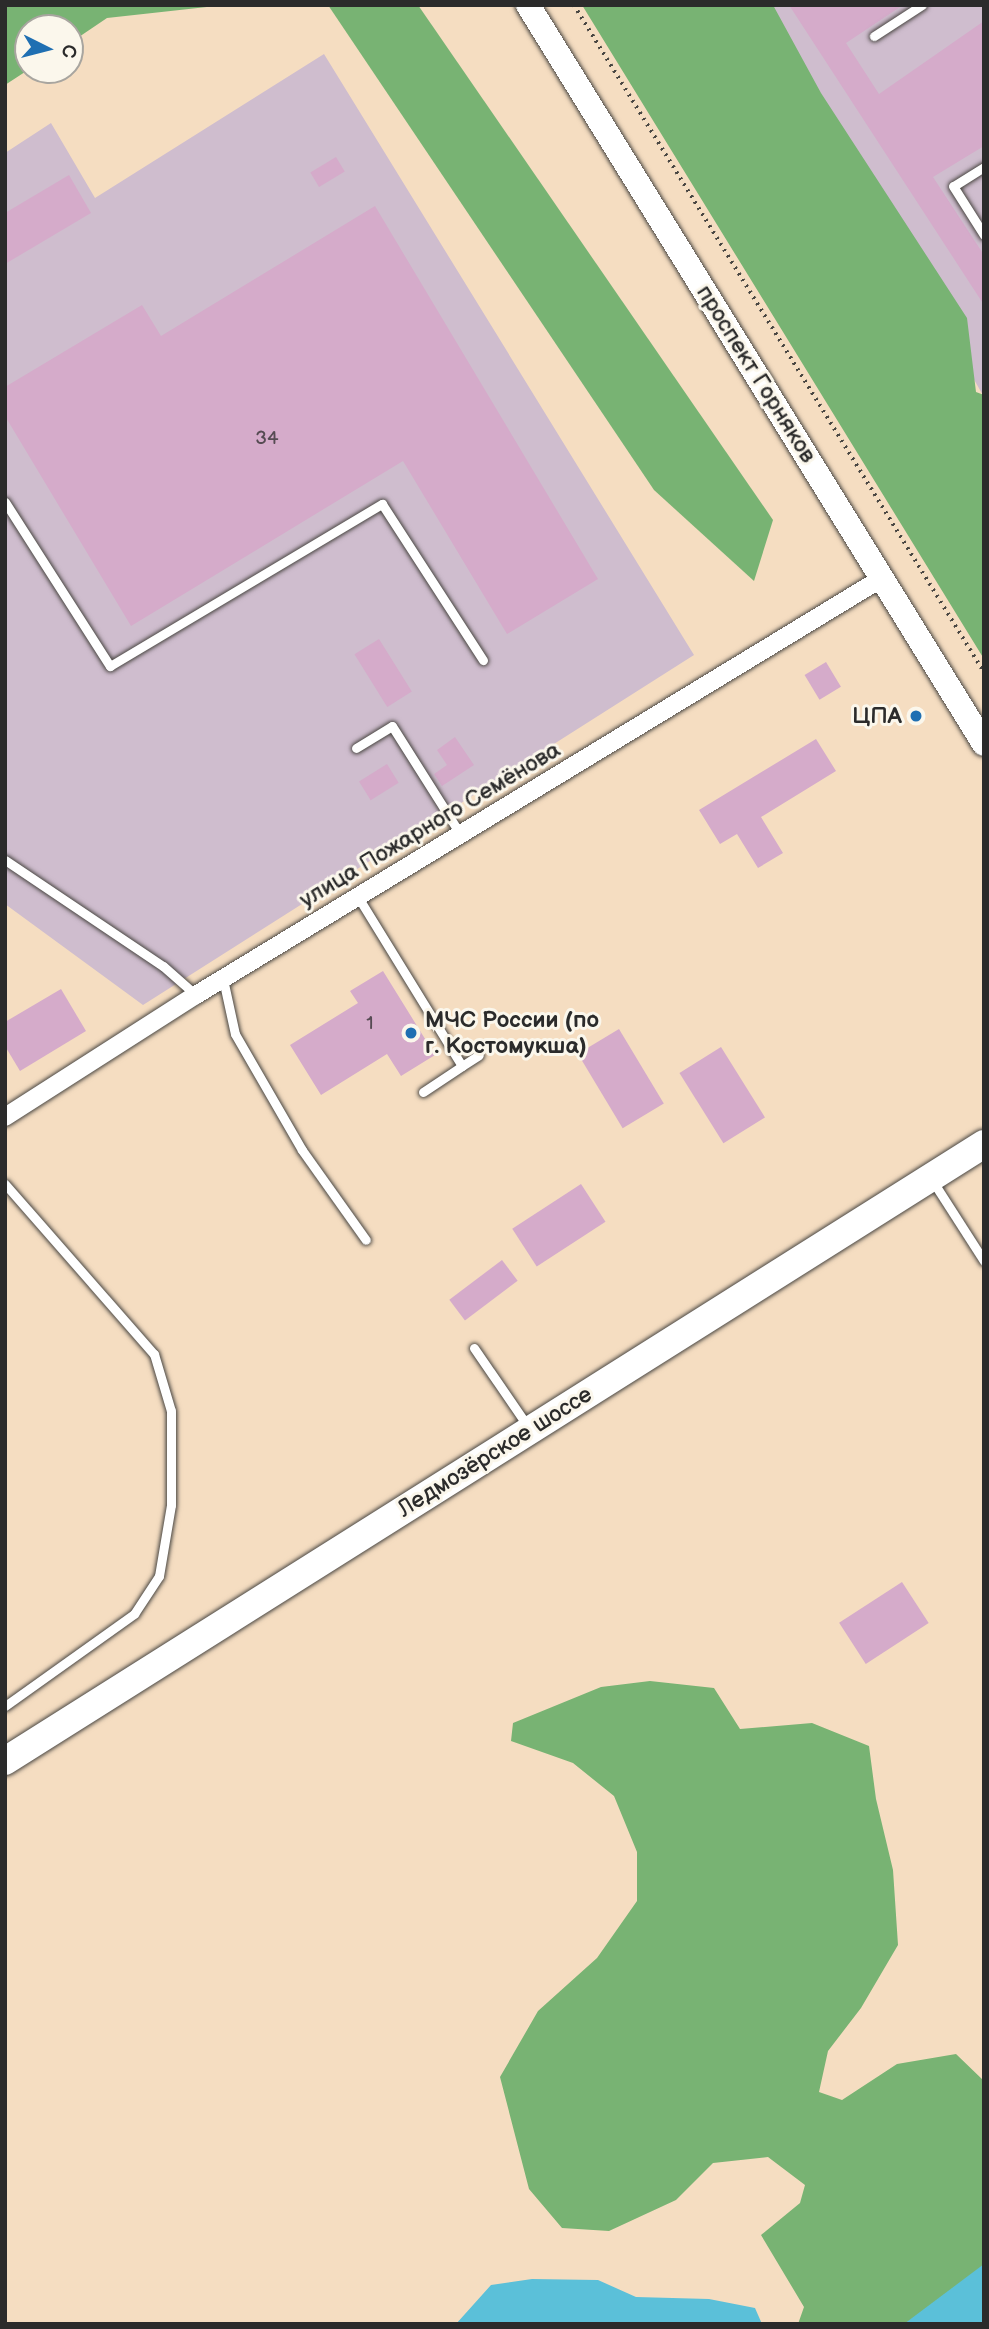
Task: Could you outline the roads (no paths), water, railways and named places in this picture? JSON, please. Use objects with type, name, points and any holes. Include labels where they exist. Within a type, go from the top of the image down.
[{"type":"main road","name":"проспект Горняков","points":[[528,5],[984,744]]},
{"type":"main road","name":"Ледмозёрское шоссе","points":[[5,1761],[984,1144]]},
{"type":"street","name":"улица Пожарного Семёнова","points":[[5,1117],[196,995],[882,578]]},
{"type":"lane","points":[[874,36],[922,5]]},
{"type":"lane","points":[[984,167],[953,186],[984,234]]},
{"type":"lane","points":[[5,502],[110,666],[383,504],[483,660]]},
{"type":"lane","points":[[356,748],[392,726],[461,835]]},
{"type":"lane","points":[[5,860],[163,966],[196,995]]},
{"type":"lane","points":[[358,897],[462,1066]]},
{"type":"lane","points":[[223,979],[235,1034],[302,1150],[366,1240]]},
{"type":"lane","points":[[423,1091],[479,1055]]},
{"type":"lane","points":[[932,1179],[984,1261]]},
{"type":"lane","points":[[5,1184],[154,1354],[172,1411],[172,1438],[171,1505],[159,1576],[134,1614],[5,1706]]},
{"type":"lane","points":[[474,1348],[530,1430]]},
{"type":"water","points":[[984,2264],[984,2324],[904,2324]]},
{"type":"water","points":[[532,2279],[598,2280],[636,2297],[709,2299],[755,2308],[762,2324],[456,2324],[491,2285]]},
{"type":"place","name":"ЦПА","points":[[916,716]]},
{"type":"place","name":"МЧС России (по г. Костомукша)","points":[[411,1033]]}]
